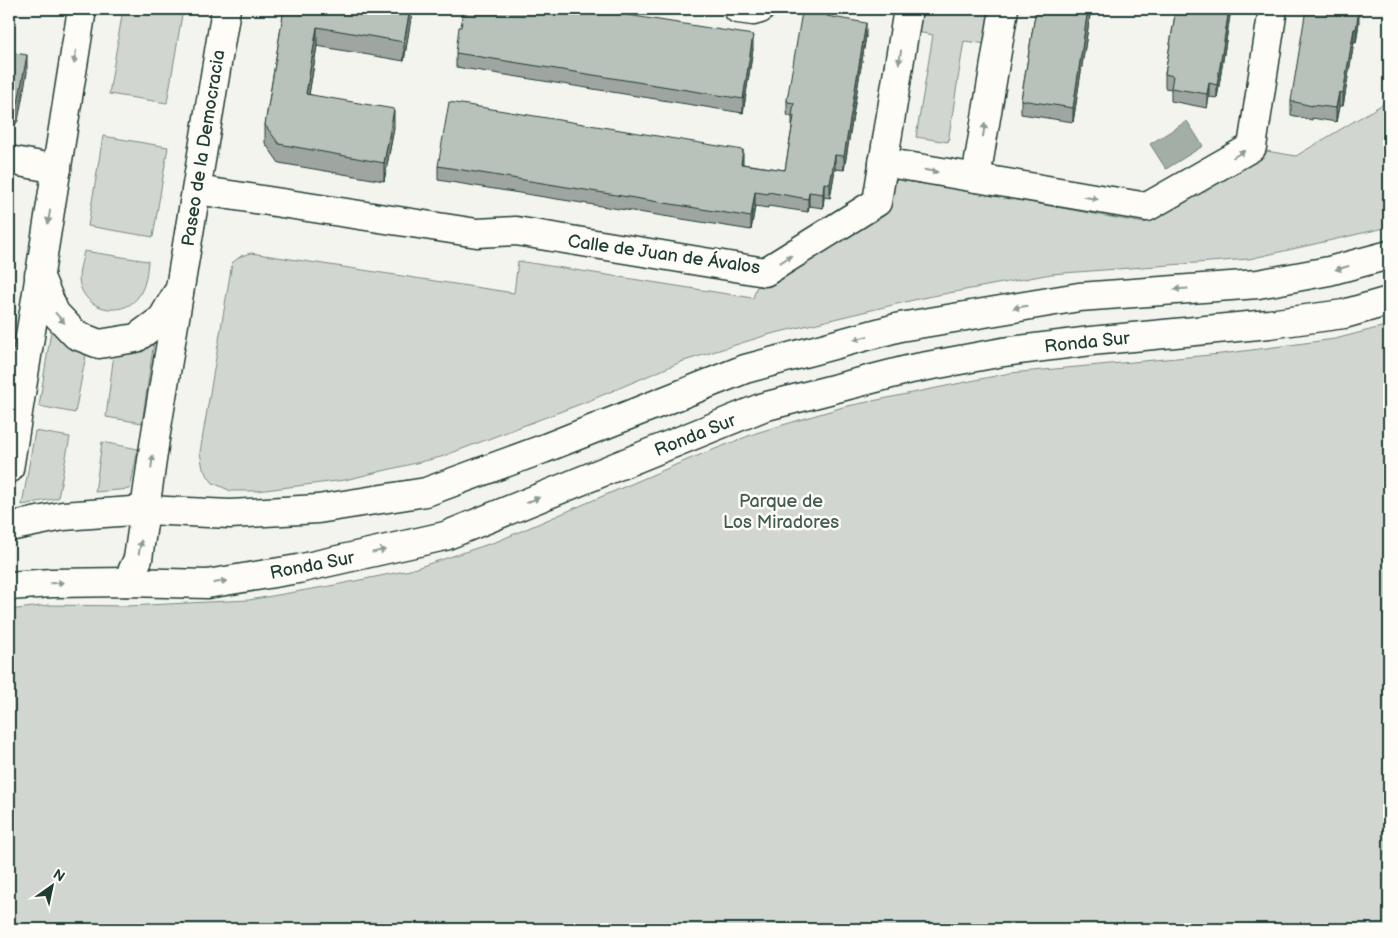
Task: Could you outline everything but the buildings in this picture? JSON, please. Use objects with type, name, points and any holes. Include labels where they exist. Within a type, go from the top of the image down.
[{"type":"street","points":[[9,469],[82,9]]},
{"type":"street","name":"Paseo de la Democracia","points":[[127,582],[138,559],[155,439],[226,9]]},
{"type":"street","points":[[738,9],[753,11],[760,9]]},
{"type":"street","name":"Calle de Juan de Ávalos","points":[[197,190],[477,233],[516,231],[765,272],[877,202],[907,9]]},
{"type":"street","points":[[976,178],[1004,9]]},
{"type":"street","points":[[883,162],[1147,207],[1252,147],[1273,9]]},
{"type":"street","points":[[9,160],[57,169]]},
{"type":"street","points":[[9,527],[64,516],[146,510],[230,514],[318,510],[426,492],[544,449],[745,369],[900,328],[1079,297],[1258,284],[1329,272],[1389,255]]},
{"type":"street","name":"Paseo de la Democracia","points":[[39,275],[55,313],[76,335],[99,344],[136,338],[162,319],[180,287]]},
{"type":"street","name":"Ronda Sur","points":[[9,586],[52,583],[127,582],[206,584],[298,569],[445,536],[763,407],[911,369],[1003,352],[1091,341],[1269,324],[1344,314],[1389,301]]},
{"type":"green space","points":[[123,9],[183,9],[167,103],[109,94]]},
{"type":"green space","points":[[915,9],[993,9],[987,44],[964,41],[948,142],[916,137],[933,35],[911,31]]},
{"type":"green space","points":[[1389,65],[1389,227],[1249,259],[1051,274],[922,298],[767,335],[681,362],[591,400],[441,457],[345,480],[257,491],[231,491],[213,483],[203,469],[200,452],[232,263],[241,256],[251,253],[514,293],[518,261],[753,298],[756,288],[885,210],[891,177],[1144,223],[1260,150],[1296,156],[1383,104]]},
{"type":"green space","points":[[103,136],[168,147],[153,237],[88,226]]},
{"type":"green space","points":[[84,251],[148,261],[144,286],[134,301],[118,309],[100,307],[92,303],[81,288],[79,279]]},
{"type":"green space","points":[[52,325],[87,350],[75,413],[39,406]]},
{"type":"green space","name":"Parque de Los Miradores","points":[[1389,325],[1389,929],[9,929],[9,610],[49,605],[127,606],[249,600],[410,570],[498,541],[687,460],[756,433],[843,407],[1010,373],[1221,354],[1335,339]]},
{"type":"green space","points":[[154,341],[142,423],[106,417],[114,353]]},
{"type":"green space","points":[[35,431],[70,437],[58,498],[22,505]]},
{"type":"green space","points":[[102,442],[138,449],[130,489],[95,492]]},
{"type":"shaded area","points":[[1187,121],[1203,146],[1166,169],[1150,144]]}]
